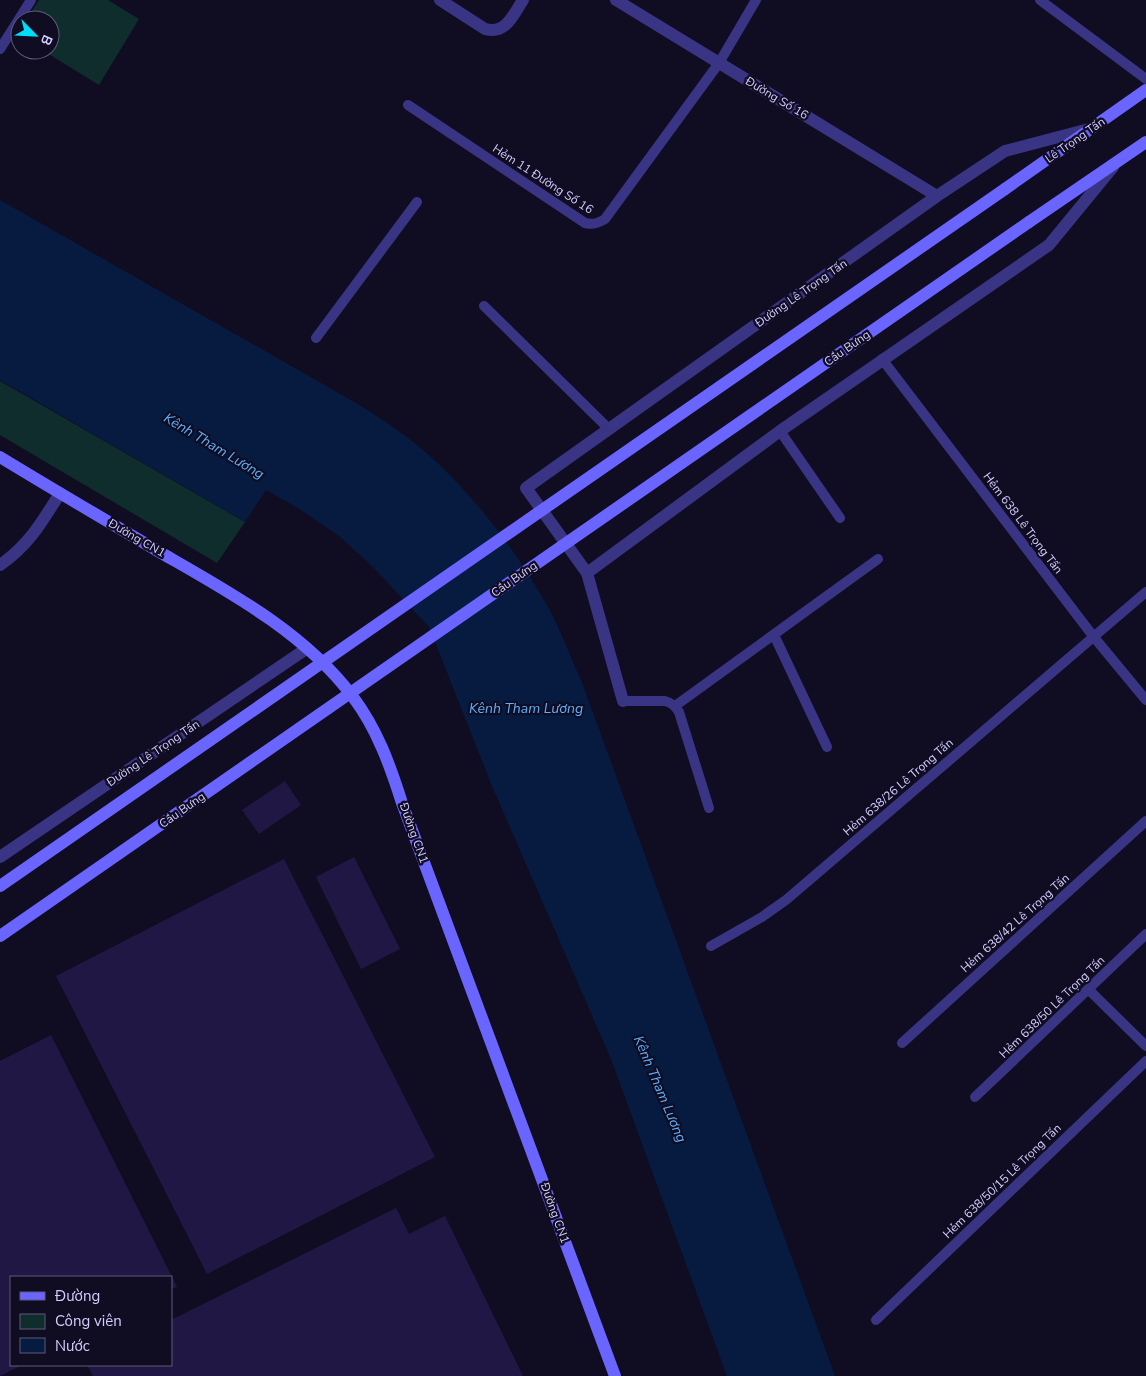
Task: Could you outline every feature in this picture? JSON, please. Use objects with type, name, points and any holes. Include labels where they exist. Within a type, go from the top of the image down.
[{"type":"main road","name":"Lê Trọng Tấn","points":[[0,886],[1146,90]]},
{"type":"main road","points":[[1116,163],[1146,142]]},
{"type":"main road","name":"Cầu Bưng","points":[[0,936],[1116,163]]},
{"type":"main road","name":"Đường CN1","points":[[0,458],[266,617],[323,665],[352,696],[365,714],[385,754],[616,1376]]},
{"type":"street","points":[[440,0],[485,29],[492,31],[499,30],[506,25],[523,0]]},
{"type":"street","name":"Đường Số 16","points":[[616,0],[937,196]]},
{"type":"street","name":"Đường Lê Trọng Tấn","points":[[587,573],[526,488],[937,196],[1005,151],[1092,128]]},
{"type":"street","points":[[622,701],[587,573],[780,431],[1049,244],[1116,163]]},
{"type":"street","points":[[0,565],[17,553],[29,541],[60,493]]},
{"type":"street","name":"Đường Lê Trọng Tấn","points":[[0,857],[306,649]]},
{"type":"lane","points":[[0,49],[31,0]]},
{"type":"lane","points":[[719,63],[756,0]]},
{"type":"lane","points":[[1040,0],[1146,79]]},
{"type":"lane","name":"Hẻm 11 Đường Số 16","points":[[408,105],[585,223],[592,224],[599,223],[605,219],[719,63]]},
{"type":"lane","points":[[316,338],[417,202]]},
{"type":"lane","points":[[484,306],[609,429]]},
{"type":"lane","name":"Hẻm 638 Lê Trọng Tấn","points":[[882,359],[1093,636],[1146,700]]},
{"type":"lane","points":[[780,431],[840,518]]},
{"type":"lane","points":[[675,706],[878,559]]},
{"type":"lane","name":"Hẻm 638/26 Lê Trọng Tấn","points":[[711,946],[762,917],[786,900],[1146,592]]},
{"type":"lane","points":[[774,635],[827,747]]},
{"type":"lane","points":[[622,701],[665,701],[671,702],[675,706],[679,712],[709,808]]},
{"type":"lane","name":"Hẻm 638/42 Lê Trọng Tấn","points":[[902,1043],[1146,821]]},
{"type":"lane","name":"Hẻm 638/50 Lê Trọng Tấn","points":[[975,1097],[1146,934]]},
{"type":"lane","points":[[1088,989],[1146,1046]]},
{"type":"lane","name":"Hẻm 638/50/15 Lê Trọng Tấn","points":[[876,1320],[1146,1060]]},
{"type":"green space","points":[[39,0],[108,0],[139,19],[99,85],[58,60],[60,60],[60,10],[32,10]]},
{"type":"green space","points":[[0,381],[245,522],[217,563],[0,435]]},
{"type":"water","name":"Kênh Tham Lương","points":[[0,200],[356,403],[387,423],[416,444],[454,479],[489,520],[521,563],[548,607],[581,680],[835,1376],[727,1376],[611,1059],[492,786],[429,627],[373,567],[339,536],[298,508],[266,490],[245,522],[0,380]]},
{"type":"building","points":[[285,781],[301,805],[259,834],[242,810]]},
{"type":"building","points":[[354,857],[400,949],[361,969],[316,877]]},
{"type":"building","points":[[284,859],[435,1157],[207,1274],[56,976]]},
{"type":"building","points":[[51,1035],[172,1276],[10,1276],[10,1366],[20,1366],[0,1376],[0,1061]]},
{"type":"building","points":[[396,1208],[409,1234],[445,1216],[523,1376],[93,1376],[88,1366],[172,1366],[172,1320]]},
{"type":"building","points":[[172,1277],[177,1287],[172,1289]]}]
